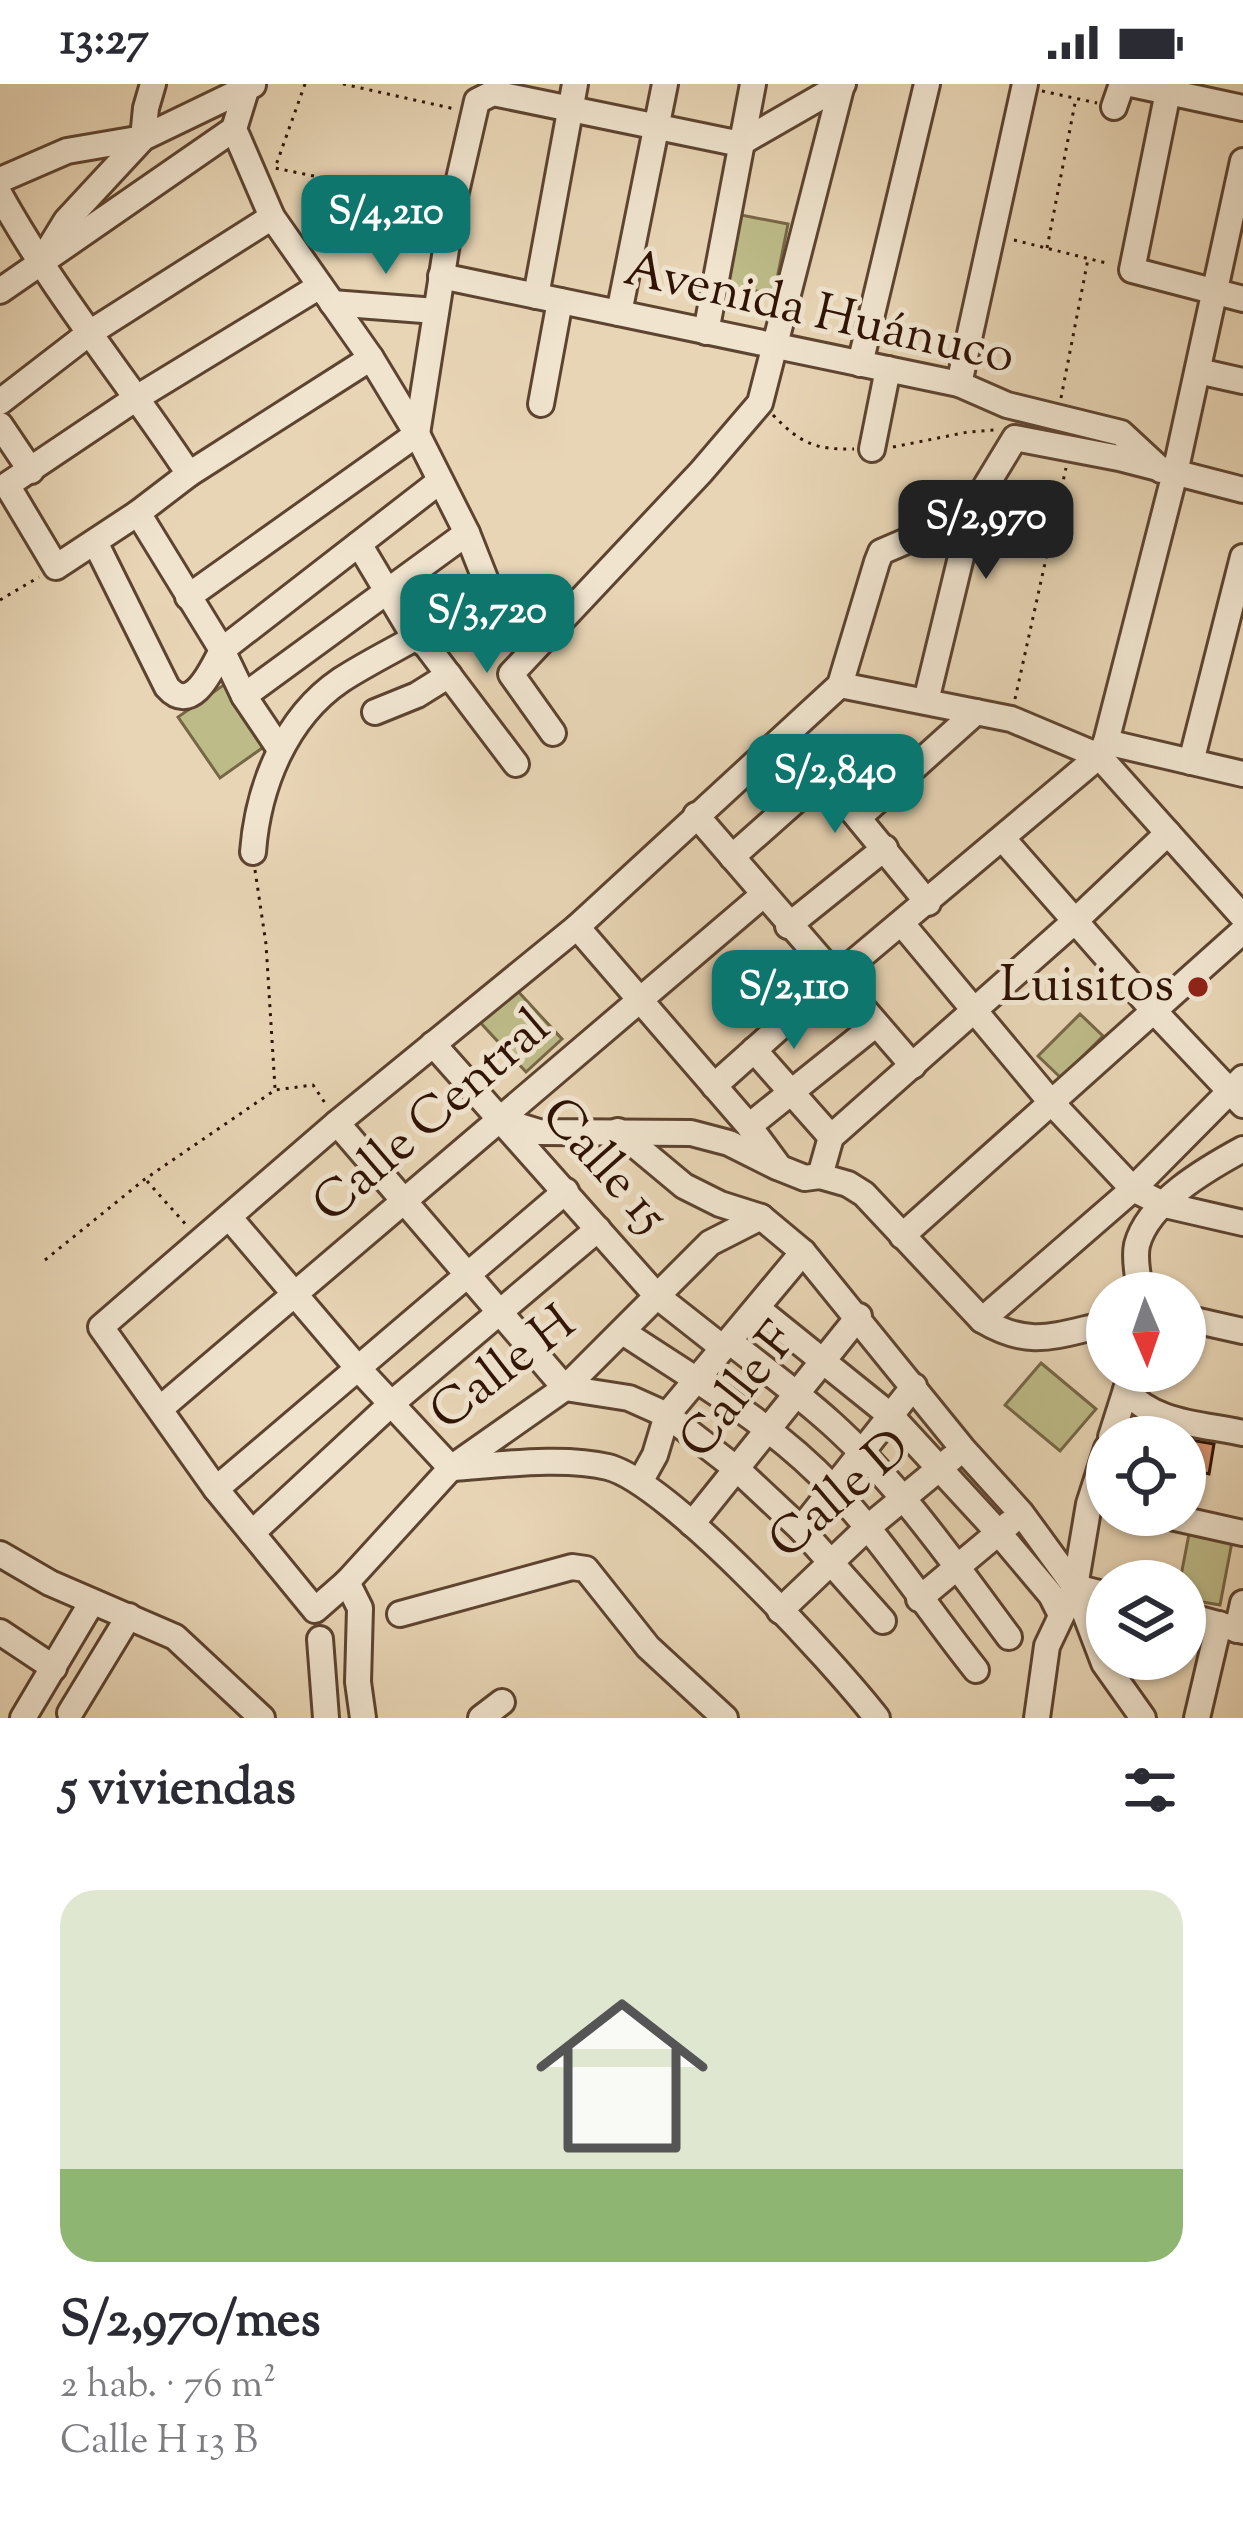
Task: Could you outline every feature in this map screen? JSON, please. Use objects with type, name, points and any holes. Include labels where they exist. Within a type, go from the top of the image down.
[{"type":"street","points":[[39,265],[66,221],[143,138],[153,84]]},
{"type":"street","points":[[541,404],[548,298],[575,84]]},
{"type":"street","points":[[619,314],[665,84]]},
{"type":"street","points":[[706,332],[753,84]]},
{"type":"street","points":[[188,597],[417,434],[454,205],[479,104],[493,93],[656,129],[744,141],[842,84]]},
{"type":"street","points":[[553,734],[511,674],[760,403],[842,84]]},
{"type":"street","points":[[860,364],[927,84]]},
{"type":"street","points":[[958,384],[1025,84]]},
{"type":"street","points":[[0,180],[67,152],[143,138],[250,87]]},
{"type":"street","points":[[0,291],[234,129],[250,87]]},
{"type":"street","points":[[1122,92],[1210,93],[1243,108]]},
{"type":"street","points":[[1168,92],[1132,270],[1243,299]]},
{"type":"street","points":[[234,129],[272,218],[371,358],[417,434],[467,532],[486,581]]},
{"type":"street","points":[[714,1086],[1102,749],[1168,471],[1198,370],[1243,161]]},
{"type":"street","points":[[0,195],[39,265],[189,474]]},
{"type":"street","points":[[0,402],[88,334],[272,218]]},
{"type":"street","name":"Avenida Huánuco","points":[[441,276],[958,384],[1006,405],[1121,433],[1168,471]]},
{"type":"street","points":[[371,358],[189,474],[56,567],[7,485],[138,397],[326,294],[436,311]]},
{"type":"street","points":[[872,449],[888,370]]},
{"type":"street","points":[[1198,370],[1243,381]]},
{"type":"street","points":[[0,425],[31,471]]},
{"type":"street","points":[[926,701],[969,524],[1015,439],[1071,447],[1243,490]]},
{"type":"street","points":[[95,542],[173,695],[193,694],[222,650],[440,481]]},
{"type":"street","points":[[138,513],[279,748]]},
{"type":"street","points":[[244,696],[467,532]]},
{"type":"street","points":[[598,1228],[391,1404],[252,1533],[101,1327],[337,1124],[578,927],[840,685],[881,552],[909,540]]},
{"type":"street","points":[[359,544],[415,638],[426,645],[516,764]]},
{"type":"street","points":[[1191,762],[1243,557]]},
{"type":"street","points":[[253,851],[255,823],[279,748],[338,682],[415,638]]},
{"type":"street","points":[[375,712],[449,675]]},
{"type":"street","points":[[840,685],[1010,718],[1102,749],[1243,774]]},
{"type":"street","points":[[859,817],[976,712]]},
{"type":"street","points":[[789,734],[928,903]]},
{"type":"street","points":[[1102,749],[1243,917]]},
{"type":"street","points":[[732,857],[822,777]]},
{"type":"street","points":[[696,815],[913,1066]]},
{"type":"street","points":[[820,1176],[831,1138],[1168,833]]},
{"type":"street","points":[[982,1320],[1238,1091],[1155,1012],[1003,839]]},
{"type":"street","points":[[788,926],[885,848]]},
{"type":"street","name":"Calle Central","points":[[161,1408],[762,896]]},
{"type":"street","points":[[903,925],[1051,1101],[1133,1189],[1165,1205],[1243,1223]]},
{"type":"street","points":[[578,927],[780,1168]]},
{"type":"street","points":[[902,1236],[1243,931]]},
{"type":"street","points":[[749,1126],[875,1024]]},
{"type":"street","name":"Calle 15","points":[[433,1044],[657,1296],[795,1394],[861,1453],[903,1499],[1009,1637]]},
{"type":"street","points":[[754,1050],[831,1138]]},
{"type":"street","points":[[500,1120],[538,1132],[691,1132],[729,1143],[805,1178],[820,1176],[848,1184],[864,1194],[982,1320],[1028,1340],[1086,1328]]},
{"type":"street","points":[[337,1124],[565,1388],[629,1398],[667,1415],[738,1470],[801,1529],[883,1622]]},
{"type":"street","points":[[618,1131],[684,1186],[760,1216],[803,1252],[1021,1513],[1075,1587],[1104,1663],[1143,1718]]},
{"type":"street","points":[[1140,1272],[1138,1244],[1165,1205],[1192,1178],[1243,1149]]},
{"type":"street","points":[[216,1489],[566,1191]]},
{"type":"street","name":"Calle H","points":[[252,1533],[315,1610],[347,1582],[451,1468],[565,1388],[710,1243],[760,1216]]},
{"type":"street","points":[[229,1217],[451,1468],[575,1465],[609,1468],[640,1481],[692,1524],[780,1611],[877,1718]]},
{"type":"street","points":[[640,1481],[655,1455],[667,1415],[803,1252]]},
{"type":"street","points":[[757,1308],[891,1416],[998,1532],[1051,1595],[1061,1615]]},
{"type":"street","name":"Calle F","points":[[692,1524],[859,1316]]},
{"type":"street","points":[[1206,1323],[1243,1331]]},
{"type":"street","points":[[623,1332],[696,1376],[833,1488],[976,1670]]},
{"type":"street","points":[[801,1529],[914,1386]]},
{"type":"street","points":[[1135,1392],[1142,1408],[1156,1414],[1243,1433]]},
{"type":"street","name":"Calle D","points":[[780,1611],[866,1529],[963,1449]]},
{"type":"street","points":[[919,1599],[1021,1513]]},
{"type":"street","points":[[1206,1525],[1243,1533]]},
{"type":"street","points":[[1037,1718],[1047,1646],[1075,1587],[1088,1536]]},
{"type":"street","points":[[0,1554],[92,1602],[175,1637],[232,1706],[262,1718]]},
{"type":"street","points":[[400,1615],[572,1568],[586,1569],[648,1647],[725,1718]]},
{"type":"street","points":[[347,1582],[360,1608],[358,1682],[363,1718]]},
{"type":"street","points":[[1075,1587],[1086,1590]]},
{"type":"street","points":[[92,1602],[30,1707],[77,1715],[129,1616]]},
{"type":"street","points":[[1197,1718],[1243,1603]]},
{"type":"street","points":[[0,1632],[54,1668]]},
{"type":"street","points":[[320,1639],[326,1718]]},
{"type":"path","points":[[305,84],[275,168],[454,205]]},
{"type":"path","points":[[343,84],[479,104]]},
{"type":"path","points":[[1047,248],[1076,98]]},
{"type":"path","points":[[989,234],[1132,270]]},
{"type":"path","points":[[1058,417],[1088,259]]},
{"type":"path","points":[[1010,718],[1071,447]]},
{"type":"path","points":[[0,600],[56,567]]},
{"type":"path","points":[[253,851],[266,944],[275,1090]]},
{"type":"path","points":[[45,1260],[146,1179],[275,1090],[314,1085],[337,1124]]},
{"type":"path","points":[[146,1179],[201,1242]]},
{"type":"shaded area","points":[[741,215],[788,224],[774,294],[728,286]]},
{"type":"shaded area","points":[[225,684],[265,746],[220,778],[178,717]]},
{"type":"shaded area","points":[[514,987],[562,1039],[526,1072],[478,1020]]},
{"type":"shaded area","points":[[1080,1014],[1103,1036],[1061,1078],[1038,1056]]},
{"type":"shaded area","points":[[1041,1363],[1096,1409],[1060,1451],[1005,1405]]},
{"type":"shaded area","points":[[1189,1536],[1232,1542],[1220,1605],[1206,1603],[1206,1560],[1184,1560]]},
{"type":"building","points":[[1206,1443],[1214,1444],[1206,1473]]},
{"type":"place","name":"Luisitos","points":[[1198,987]]}]
